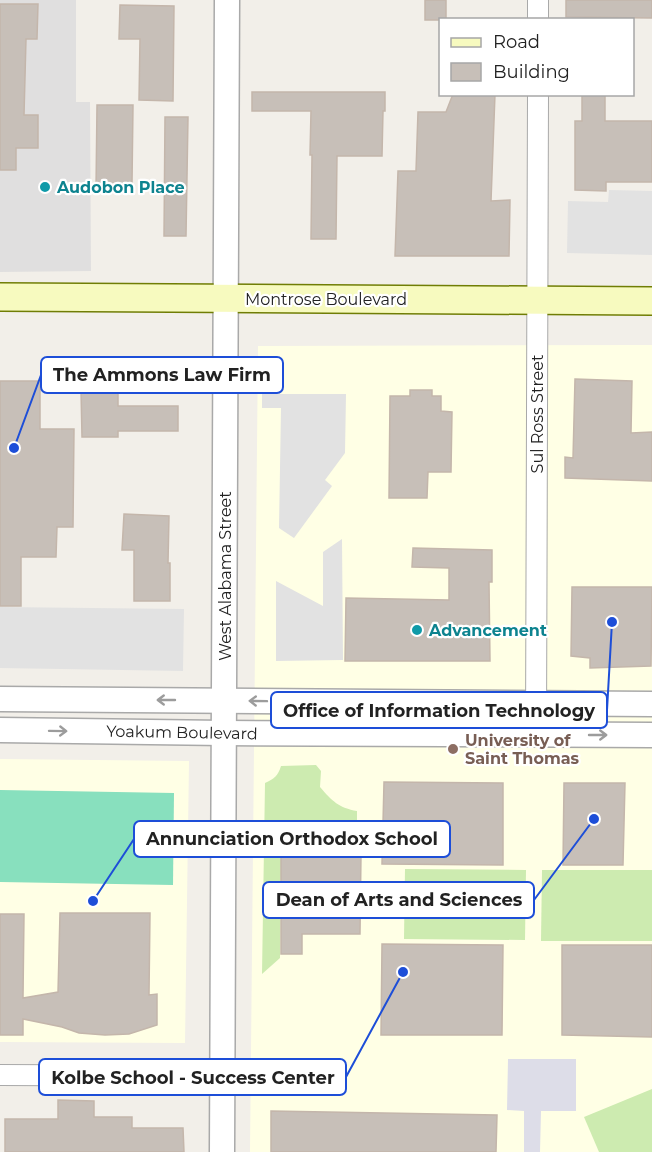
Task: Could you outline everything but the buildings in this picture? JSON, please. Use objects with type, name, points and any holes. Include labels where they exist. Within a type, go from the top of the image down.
[{"type":"main road","name":"Montrose Boulevard","points":[[0,297],[652,301]]},
{"type":"street","name":"West Alabama Street","points":[[222,1152],[227,0]]},
{"type":"street","points":[[538,0],[538,18]]},
{"type":"street","name":"Sul Ross Street","points":[[536,734],[538,96]]},
{"type":"street","name":"Yoakum Boulevard","points":[[0,699],[652,704]]},
{"type":"street","name":"Yoakum Boulevard","points":[[0,730],[652,735]]},
{"type":"street","points":[[0,1075],[222,1076]]},
{"type":"shaded area","name":"Audobon Place","points":[[0,0],[76,0],[76,102],[90,102],[91,271],[0,272]]},
{"type":"shaded area","points":[[609,190],[652,191],[652,255],[567,253],[568,201],[608,202]]},
{"type":"shaded area","name":"University of Saint Thomas","points":[[652,345],[652,1152],[250,1152],[258,346]]},
{"type":"shaded area","points":[[262,394],[346,394],[345,453],[325,480],[332,486],[294,538],[279,528],[281,408],[262,408]]},
{"type":"shaded area","points":[[342,539],[343,660],[276,661],[276,581],[323,606],[323,552]]},
{"type":"shaded area","points":[[0,607],[184,609],[183,671],[0,668]]},
{"type":"shaded area","points":[[0,759],[189,761],[185,1043],[0,1042]]},
{"type":"shaded area","points":[[508,1059],[576,1059],[576,1111],[541,1111],[540,1152],[524,1152],[524,1111],[507,1110]]},
{"type":"green space","points":[[316,765],[321,771],[320,787],[324,792],[341,806],[357,811],[357,851],[281,852],[280,958],[262,974],[265,783],[275,777],[281,766]]},
{"type":"green space","points":[[0,790],[174,793],[173,885],[0,882]]},
{"type":"green space","points":[[405,869],[526,870],[525,940],[404,939]]},
{"type":"green space","points":[[542,870],[652,870],[652,941],[541,941]]},
{"type":"green space","points":[[652,1089],[652,1152],[599,1152],[584,1117]]},
{"type":"place","name":"Audobon Place","points":[[45,187]]},
{"type":"place","name":"The Ammons Law Firm","points":[[14,448]]},
{"type":"place","name":"Office of Information Technology","points":[[612,622]]},
{"type":"place","name":"Advancement","points":[[417,630]]},
{"type":"place","name":"University of Saint Thomas","points":[[453,749]]},
{"type":"place","name":"Dean of Arts and Sciences","points":[[594,819]]},
{"type":"place","name":"Annunciation Orthodox School","points":[[93,901]]},
{"type":"place","name":"Kolbe School - Success Center","points":[[403,972]]}]
